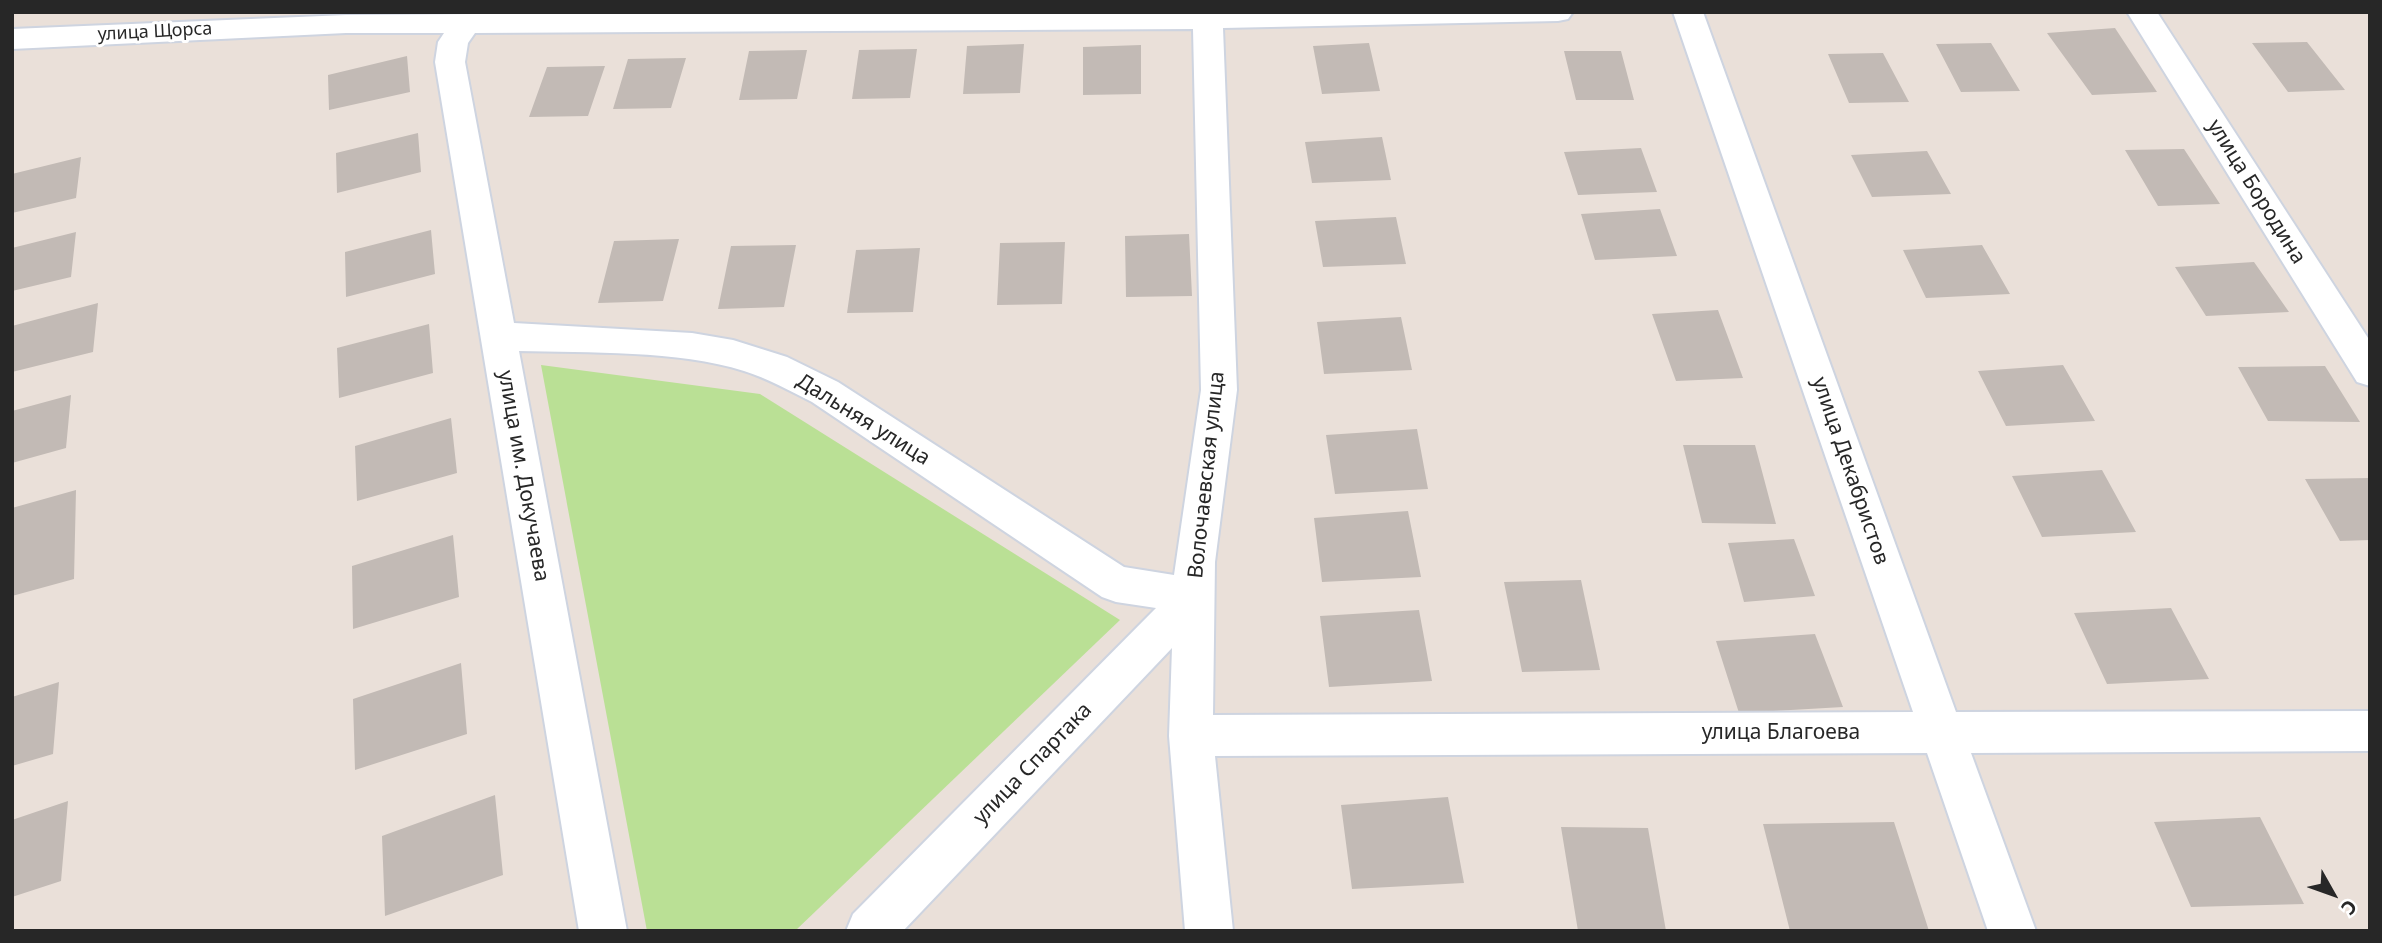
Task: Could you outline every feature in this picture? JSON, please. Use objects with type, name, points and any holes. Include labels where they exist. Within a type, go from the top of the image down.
[{"type":"street","name":"улица Щорса","points":[[12,39],[346,24],[1208,19],[1558,12]]},
{"type":"street","name":"улица Декабристов","points":[[1688,12],[2012,931]]},
{"type":"street","name":"улица Бородина","points":[[2142,12],[2370,372]]},
{"type":"street","name":"Волочаевская улица","points":[[1208,19],[1219,390],[1195,562],[1191,736],[1209,931]]},
{"type":"street","name":"улица им. Докучаева","points":[[465,24],[453,42],[450,62],[603,931]]},
{"type":"street","name":"Дальняя улица","points":[[498,336],[628,342],[722,351],[781,370],[825,392],[1116,584],[1195,596]]},
{"type":"street","name":"улица Спартака","points":[[870,931],[1195,596]]},
{"type":"street","name":"улица Благоева","points":[[1191,736],[2370,731]]},
{"type":"green space","points":[[541,365],[760,394],[1120,620],[795,931],[647,931]]},
{"type":"building","points":[[2115,28],[2157,92],[2092,95],[2047,33]]},
{"type":"building","points":[[2307,42],[2345,90],[2288,92],[2252,43]]},
{"type":"building","points":[[1369,43],[1380,91],[1322,94],[1313,46]]},
{"type":"building","points":[[1991,43],[2020,91],[1961,92],[1936,44]]},
{"type":"building","points":[[1024,44],[1020,93],[963,94],[967,46]]},
{"type":"building","points":[[1141,45],[1141,94],[1083,95],[1083,47]]},
{"type":"building","points":[[917,49],[910,98],[852,99],[859,50]]},
{"type":"building","points":[[807,50],[797,99],[739,100],[749,51]]},
{"type":"building","points":[[1564,51],[1621,51],[1634,100],[1576,100]]},
{"type":"building","points":[[1883,53],[1909,102],[1849,103],[1828,54]]},
{"type":"building","points":[[407,56],[410,92],[329,110],[328,75]]},
{"type":"building","points":[[686,58],[671,108],[613,109],[628,59]]},
{"type":"building","points":[[605,66],[588,116],[529,117],[547,67]]},
{"type":"building","points":[[418,133],[421,172],[337,193],[336,153]]},
{"type":"building","points":[[1382,137],[1391,180],[1312,183],[1305,142]]},
{"type":"building","points":[[1641,148],[1657,192],[1578,195],[1564,152]]},
{"type":"building","points":[[2184,149],[2220,204],[2158,206],[2125,150]]},
{"type":"building","points":[[1927,151],[1951,194],[1872,197],[1851,155]]},
{"type":"building","points":[[81,157],[76,198],[12,213],[12,174]]},
{"type":"building","points":[[1660,209],[1677,256],[1595,260],[1581,214]]},
{"type":"building","points":[[1396,217],[1406,264],[1323,267],[1315,221]]},
{"type":"building","points":[[431,230],[435,274],[346,297],[345,252]]},
{"type":"building","points":[[76,232],[71,277],[12,291],[12,248]]},
{"type":"building","points":[[1189,234],[1192,296],[1126,297],[1125,236]]},
{"type":"building","points":[[679,239],[663,301],[598,303],[614,241]]},
{"type":"building","points":[[1065,242],[1062,304],[997,305],[1000,243]]},
{"type":"building","points":[[796,245],[784,307],[718,309],[731,246]]},
{"type":"building","points":[[1982,245],[2010,294],[1926,298],[1903,250]]},
{"type":"building","points":[[920,248],[913,312],[847,313],[856,250]]},
{"type":"building","points":[[2254,262],[2289,312],[2206,316],[2175,267]]},
{"type":"building","points":[[98,303],[93,352],[12,372],[12,326]]},
{"type":"building","points":[[1718,310],[1743,378],[1676,381],[1652,314]]},
{"type":"building","points":[[1401,317],[1412,370],[1324,374],[1317,322]]},
{"type":"building","points":[[429,324],[433,373],[339,398],[337,348]]},
{"type":"building","points":[[2063,365],[2095,421],[2006,426],[1978,371]]},
{"type":"building","points":[[2325,366],[2360,422],[2268,421],[2238,367]]},
{"type":"building","points":[[71,395],[66,448],[12,463],[12,411]]},
{"type":"building","points":[[451,418],[457,473],[357,501],[355,446]]},
{"type":"building","points":[[1417,429],[1428,489],[1335,494],[1326,435]]},
{"type":"building","points":[[1683,445],[1755,445],[1776,524],[1702,523]]},
{"type":"building","points":[[2102,470],[2136,532],[2042,537],[2012,476]]},
{"type":"building","points":[[2370,478],[2370,540],[2340,541],[2305,479]]},
{"type":"building","points":[[76,490],[74,579],[12,596],[12,508]]},
{"type":"building","points":[[1408,511],[1421,577],[1322,582],[1314,518]]},
{"type":"building","points":[[453,535],[459,597],[353,629],[352,566]]},
{"type":"building","points":[[1794,539],[1815,596],[1744,602],[1728,543]]},
{"type":"building","points":[[1581,580],[1600,670],[1522,672],[1504,582]]},
{"type":"building","points":[[2171,608],[2209,679],[2107,684],[2074,613]]},
{"type":"building","points":[[1419,610],[1432,681],[1329,687],[1320,616]]},
{"type":"building","points":[[1815,634],[1843,707],[1739,713],[1716,641]]},
{"type":"building","points":[[461,663],[467,734],[355,770],[353,699]]},
{"type":"building","points":[[59,682],[53,754],[12,766],[12,697]]},
{"type":"building","points":[[495,795],[503,875],[385,916],[382,836]]},
{"type":"building","points":[[1448,797],[1464,883],[1352,889],[1341,805]]},
{"type":"building","points":[[68,801],[61,881],[12,897],[12,820]]},
{"type":"building","points":[[2260,817],[2304,904],[2191,907],[2154,822]]},
{"type":"building","points":[[1894,822],[1929,931],[1790,931],[1763,824]]},
{"type":"building","points":[[1561,827],[1648,828],[1666,931],[1578,931]]}]
